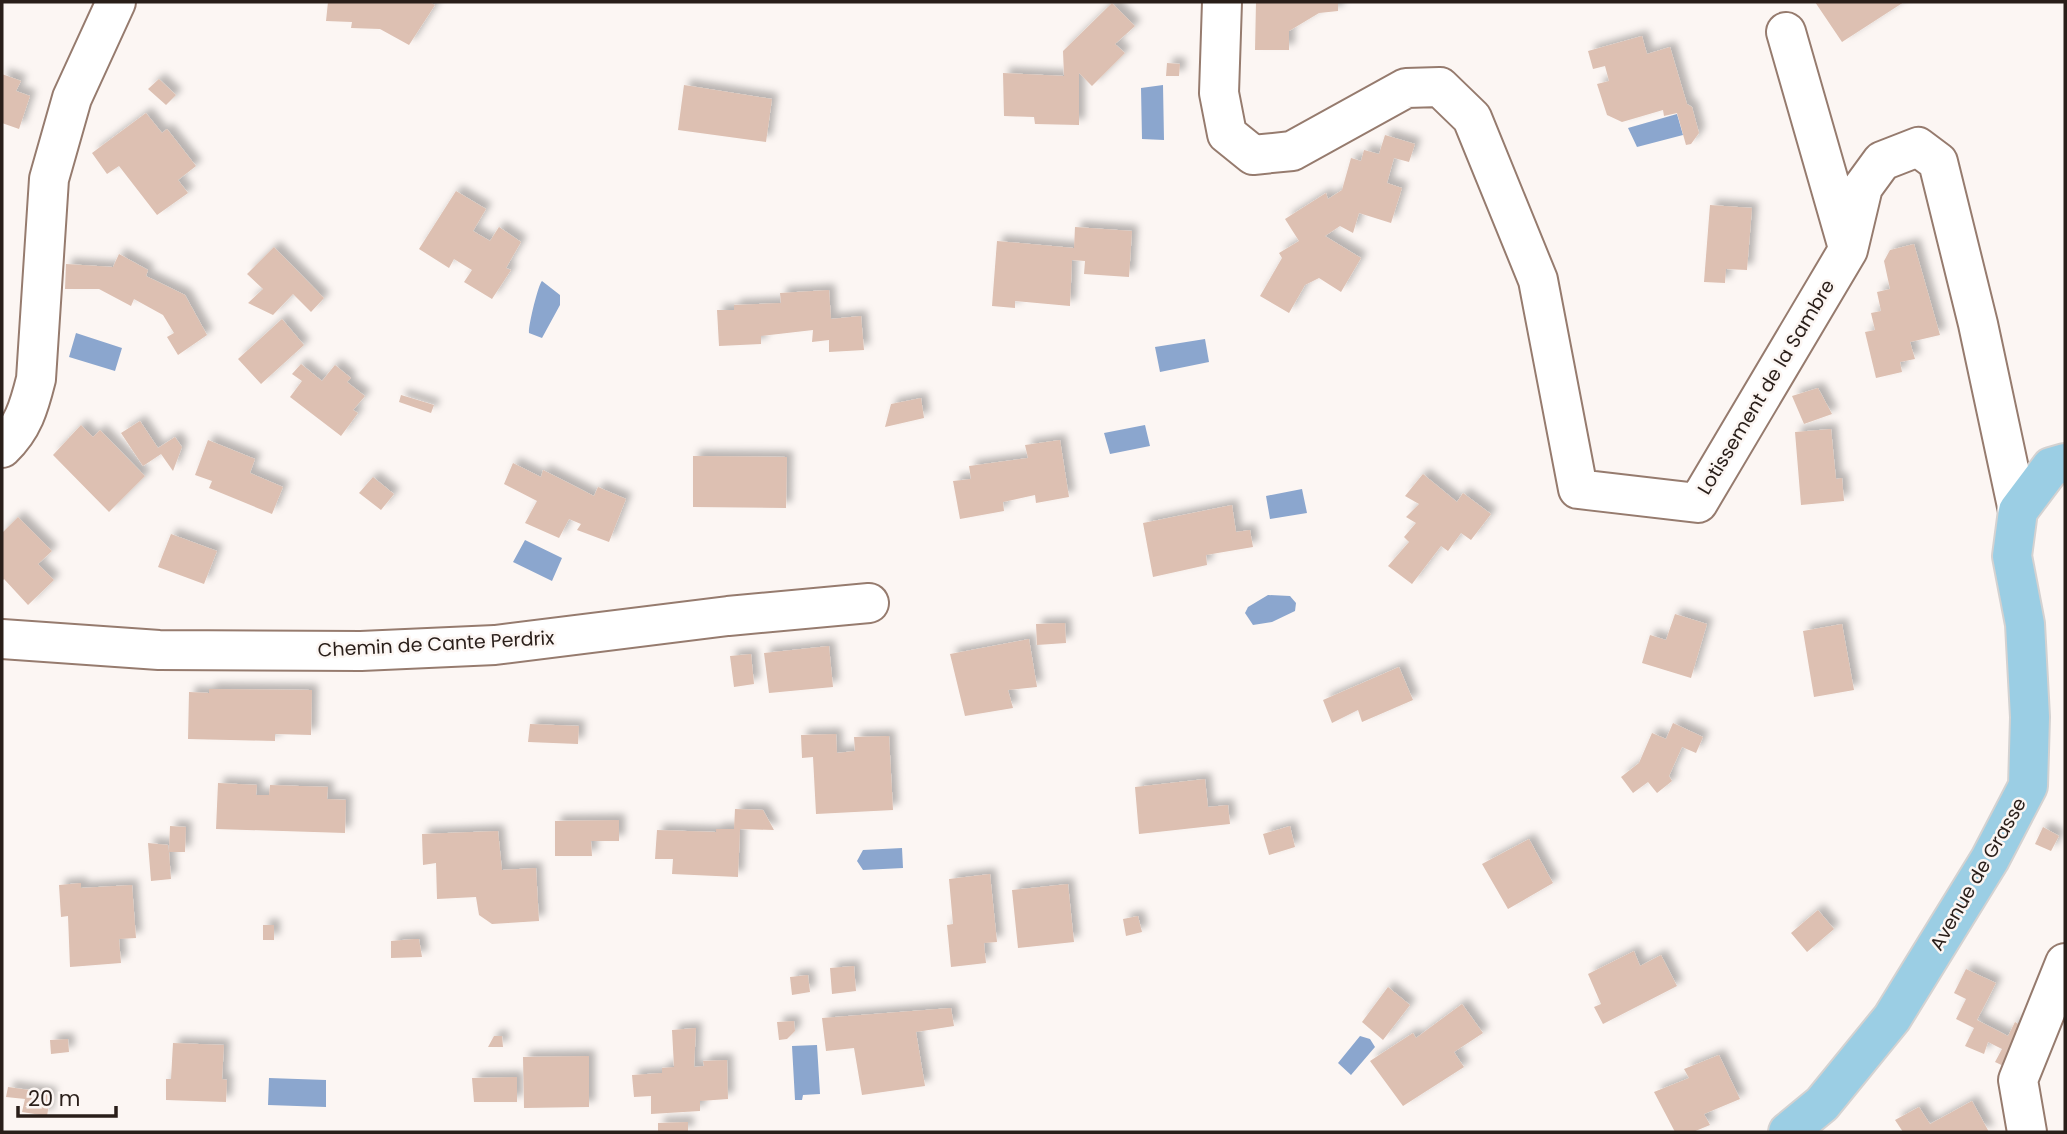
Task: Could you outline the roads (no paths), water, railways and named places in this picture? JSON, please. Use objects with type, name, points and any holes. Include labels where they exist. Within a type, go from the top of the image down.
[{"type":"main road","name":"Avenue de Grasse","points":[[1788,1132],[1822,1104],[1892,1018],[1990,859],[2028,786],[2030,717],[2025,624],[2012,556],[2018,512],[2051,467],[2065,463]]},
{"type":"street","points":[[2,448],[16,435],[28,411],[36,379],[49,179],[72,98],[116,2]]},
{"type":"street","name":"Lotissement de la Sambre","points":[[1222,2],[1219,93],[1227,134],[1253,155],[1292,151],[1406,88],[1440,87],[1472,118],[1538,281],[1578,489],[1698,503],[1848,250],[1863,187],[1882,162],[1918,147],[1938,162],[1978,324],[2018,512]]},
{"type":"street","points":[[1786,32],[1848,250]]},
{"type":"street","name":"Chemin de Cante Perdrix","points":[[2,639],[159,650],[361,651],[495,645],[728,616],[869,603]]},
{"type":"street","points":[[2026,1132],[2018,1080],[2065,963]]},
{"type":"water","points":[[1163,85],[1164,140],[1142,139],[1141,88]]},
{"type":"water","points":[[1677,114],[1683,135],[1637,147],[1628,128]]},
{"type":"water","points":[[542,281],[560,295],[560,305],[542,338],[529,333]]},
{"type":"water","points":[[76,333],[122,348],[115,371],[69,357]]},
{"type":"water","points":[[1205,339],[1209,362],[1160,372],[1155,347]]},
{"type":"water","points":[[1145,425],[1150,446],[1110,454],[1104,433]]},
{"type":"water","points":[[1302,489],[1307,513],[1270,519],[1266,496]]},
{"type":"water","points":[[525,540],[562,558],[552,581],[513,562]]},
{"type":"water","points":[[1268,595],[1290,596],[1296,603],[1295,611],[1272,622],[1253,625],[1245,613],[1248,607]]},
{"type":"water","points":[[902,848],[903,868],[863,870],[857,861],[863,850]]},
{"type":"water","points":[[1360,1036],[1370,1039],[1375,1047],[1351,1075],[1338,1063]]},
{"type":"water","points":[[817,1045],[820,1094],[803,1095],[802,1100],[795,1100],[792,1046]]},
{"type":"water","points":[[269,1078],[326,1080],[326,1107],[268,1105]]}]
